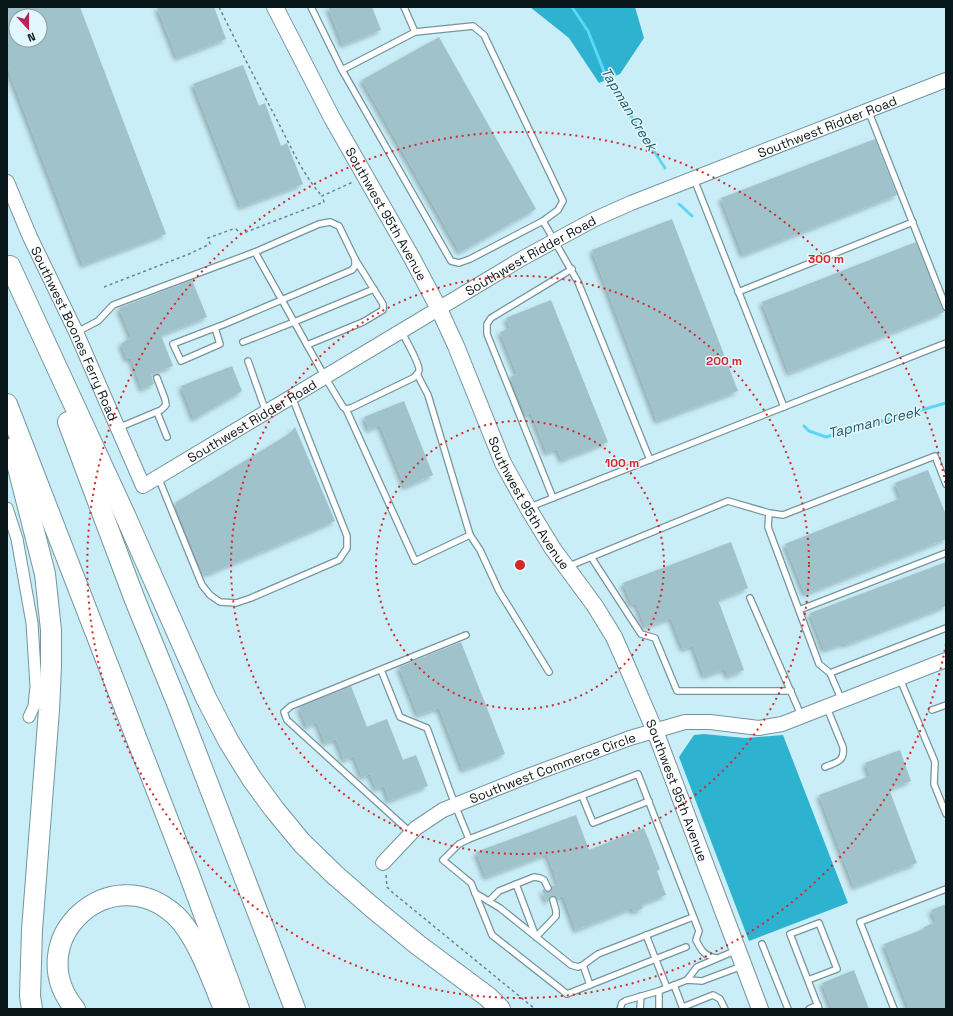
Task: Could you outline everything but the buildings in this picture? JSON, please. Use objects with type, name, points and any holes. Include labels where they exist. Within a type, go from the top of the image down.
[{"type":"highway","points":[[8,263],[136,600],[295,1009]]},
{"type":"highway","points":[[8,263],[121,508],[206,698],[229,742],[252,779],[302,843],[335,875],[373,908],[494,1003],[510,1009]]},
{"type":"highway","points":[[7,404],[189,874],[239,1009]]},
{"type":"highway","points":[[7,423],[45,574],[51,630],[51,673],[33,902],[29,1005]]},
{"type":"highway","points":[[75,1009],[65,993],[60,980],[58,968],[58,956],[66,929],[79,914],[96,902],[114,897],[127,896],[149,899],[163,906],[184,926],[202,958],[224,1009]]},
{"type":"highway","points":[[285,982],[299,1009]]},
{"type":"main road","name":"Southwest 95th Avenue","points":[[275,7],[332,118],[408,251],[439,309],[456,346],[502,463],[553,549],[595,606],[614,637],[654,731],[760,1009]]},
{"type":"street","name":"Southwest Ridder Road","points":[[142,486],[523,258],[605,214],[946,80]]},
{"type":"street","name":"Southwest Boones Ferry Road","points":[[7,182],[30,237],[76,332],[142,486]]},
{"type":"street","points":[[7,508],[17,539],[32,623],[36,686],[34,706],[30,717]]},
{"type":"street","name":"Southwest Commerce Circle","points":[[383,863],[411,833],[429,818],[443,810],[520,779],[630,738],[679,723],[710,722],[759,728],[782,724],[802,718],[946,660]]},
{"type":"lane","points":[[311,7],[342,70],[451,261],[459,263],[470,259],[543,220],[558,210],[563,201],[484,35],[473,26],[415,32],[342,70]]},
{"type":"lane","points":[[404,7],[415,32]]},
{"type":"lane","points":[[868,110],[946,307]]},
{"type":"lane","points":[[694,179],[784,407]]},
{"type":"lane","points":[[543,220],[578,282],[650,460]]},
{"type":"lane","points":[[76,332],[98,321],[113,305],[255,252],[319,224],[330,222],[339,226],[355,259],[383,304],[383,310],[363,322],[307,345]]},
{"type":"lane","points":[[738,292],[912,222]]},
{"type":"lane","points":[[255,252],[325,377],[343,407],[346,409],[415,561],[470,535]]},
{"type":"lane","points":[[215,328],[220,344],[181,361],[173,344],[215,328],[352,270],[356,266],[355,259]]},
{"type":"lane","points":[[553,498],[487,334],[487,324],[491,318],[572,269]]},
{"type":"lane","points":[[243,342],[374,289]]},
{"type":"lane","points":[[402,331],[417,364],[419,370],[418,374],[428,395],[470,535],[480,550],[499,591],[549,672]]},
{"type":"lane","points":[[528,508],[946,343]]},
{"type":"lane","points":[[248,361],[266,413]]},
{"type":"lane","points":[[346,409],[413,378],[418,374]]},
{"type":"lane","points":[[117,428],[157,412],[166,405],[157,378]]},
{"type":"lane","points":[[158,477],[202,585],[210,595],[220,602],[236,603],[251,598],[339,560],[347,548],[347,536],[292,397]]},
{"type":"lane","points":[[157,412],[167,437]]},
{"type":"lane","points":[[567,567],[728,501],[769,514],[783,515],[935,456],[946,484]]},
{"type":"lane","points":[[769,514],[768,527],[819,664],[830,674],[842,701]]},
{"type":"lane","points":[[799,610],[946,553]]},
{"type":"lane","points":[[591,557],[641,634],[655,638],[677,691],[791,691]]},
{"type":"lane","points":[[750,598],[802,718]]},
{"type":"lane","points":[[830,674],[946,628]]},
{"type":"lane","points":[[411,833],[287,720],[284,712],[291,706],[466,635]]},
{"type":"lane","points":[[381,670],[400,717],[427,728],[469,839]]},
{"type":"lane","points":[[899,678],[935,762],[934,784],[946,814]]},
{"type":"lane","points":[[932,710],[946,705]]},
{"type":"lane","points":[[825,767],[840,760],[844,754],[844,747],[827,707]]},
{"type":"lane","points":[[686,947],[567,994],[492,935],[471,883],[442,860],[458,844],[469,839],[638,774],[699,931],[696,940],[703,953],[716,958]]},
{"type":"lane","points":[[582,796],[593,823],[649,801]]},
{"type":"lane","points":[[489,901],[499,891],[534,878],[544,880],[548,888]]},
{"type":"lane","points":[[516,884],[536,937]]},
{"type":"lane","points":[[894,1009],[860,922],[946,889]]},
{"type":"lane","points":[[474,892],[500,908],[571,965],[578,967],[598,954],[694,918]]},
{"type":"lane","points":[[536,937],[556,916],[553,900]]},
{"type":"lane","points":[[808,980],[837,969],[819,922],[790,934],[818,1007],[809,1009]]},
{"type":"lane","points":[[646,935],[667,988]]},
{"type":"lane","points":[[762,944],[788,1009]]},
{"type":"lane","points":[[687,980],[697,967],[737,950]]},
{"type":"lane","points":[[583,965],[590,985]]},
{"type":"lane","points":[[620,1009],[623,1002],[640,996],[659,991],[687,980],[702,981],[744,966]]},
{"type":"lane","points":[[674,985],[683,1008],[713,994],[720,999],[725,1009]]},
{"type":"lane","points":[[659,991],[659,1009]]},
{"type":"lane","points":[[640,996],[640,1008]]},
{"type":"path","points":[[104,287],[189,254],[210,244],[208,238],[234,229],[241,234],[324,202],[322,196],[313,185],[286,138],[242,54],[220,7]]},
{"type":"path","points":[[322,196],[353,182],[351,179]]},
{"type":"path","points":[[383,863],[387,887],[392,892],[535,1009]]},
{"type":"shaded area","points":[[530,7],[635,7],[644,38],[620,74],[599,83],[569,38]]},
{"type":"shaded area","points":[[704,734],[745,738],[783,735],[848,903],[749,941],[679,757],[694,735]]},
{"type":"waterway","name":"Tapman Creek","points":[[572,7],[588,31],[607,79],[665,168]]},
{"type":"waterway","name":"Tapman Creek","points":[[679,204],[692,216]]},
{"type":"waterway","name":"Tapman Creek","points":[[804,426],[809,431],[826,437],[946,403]]}]
